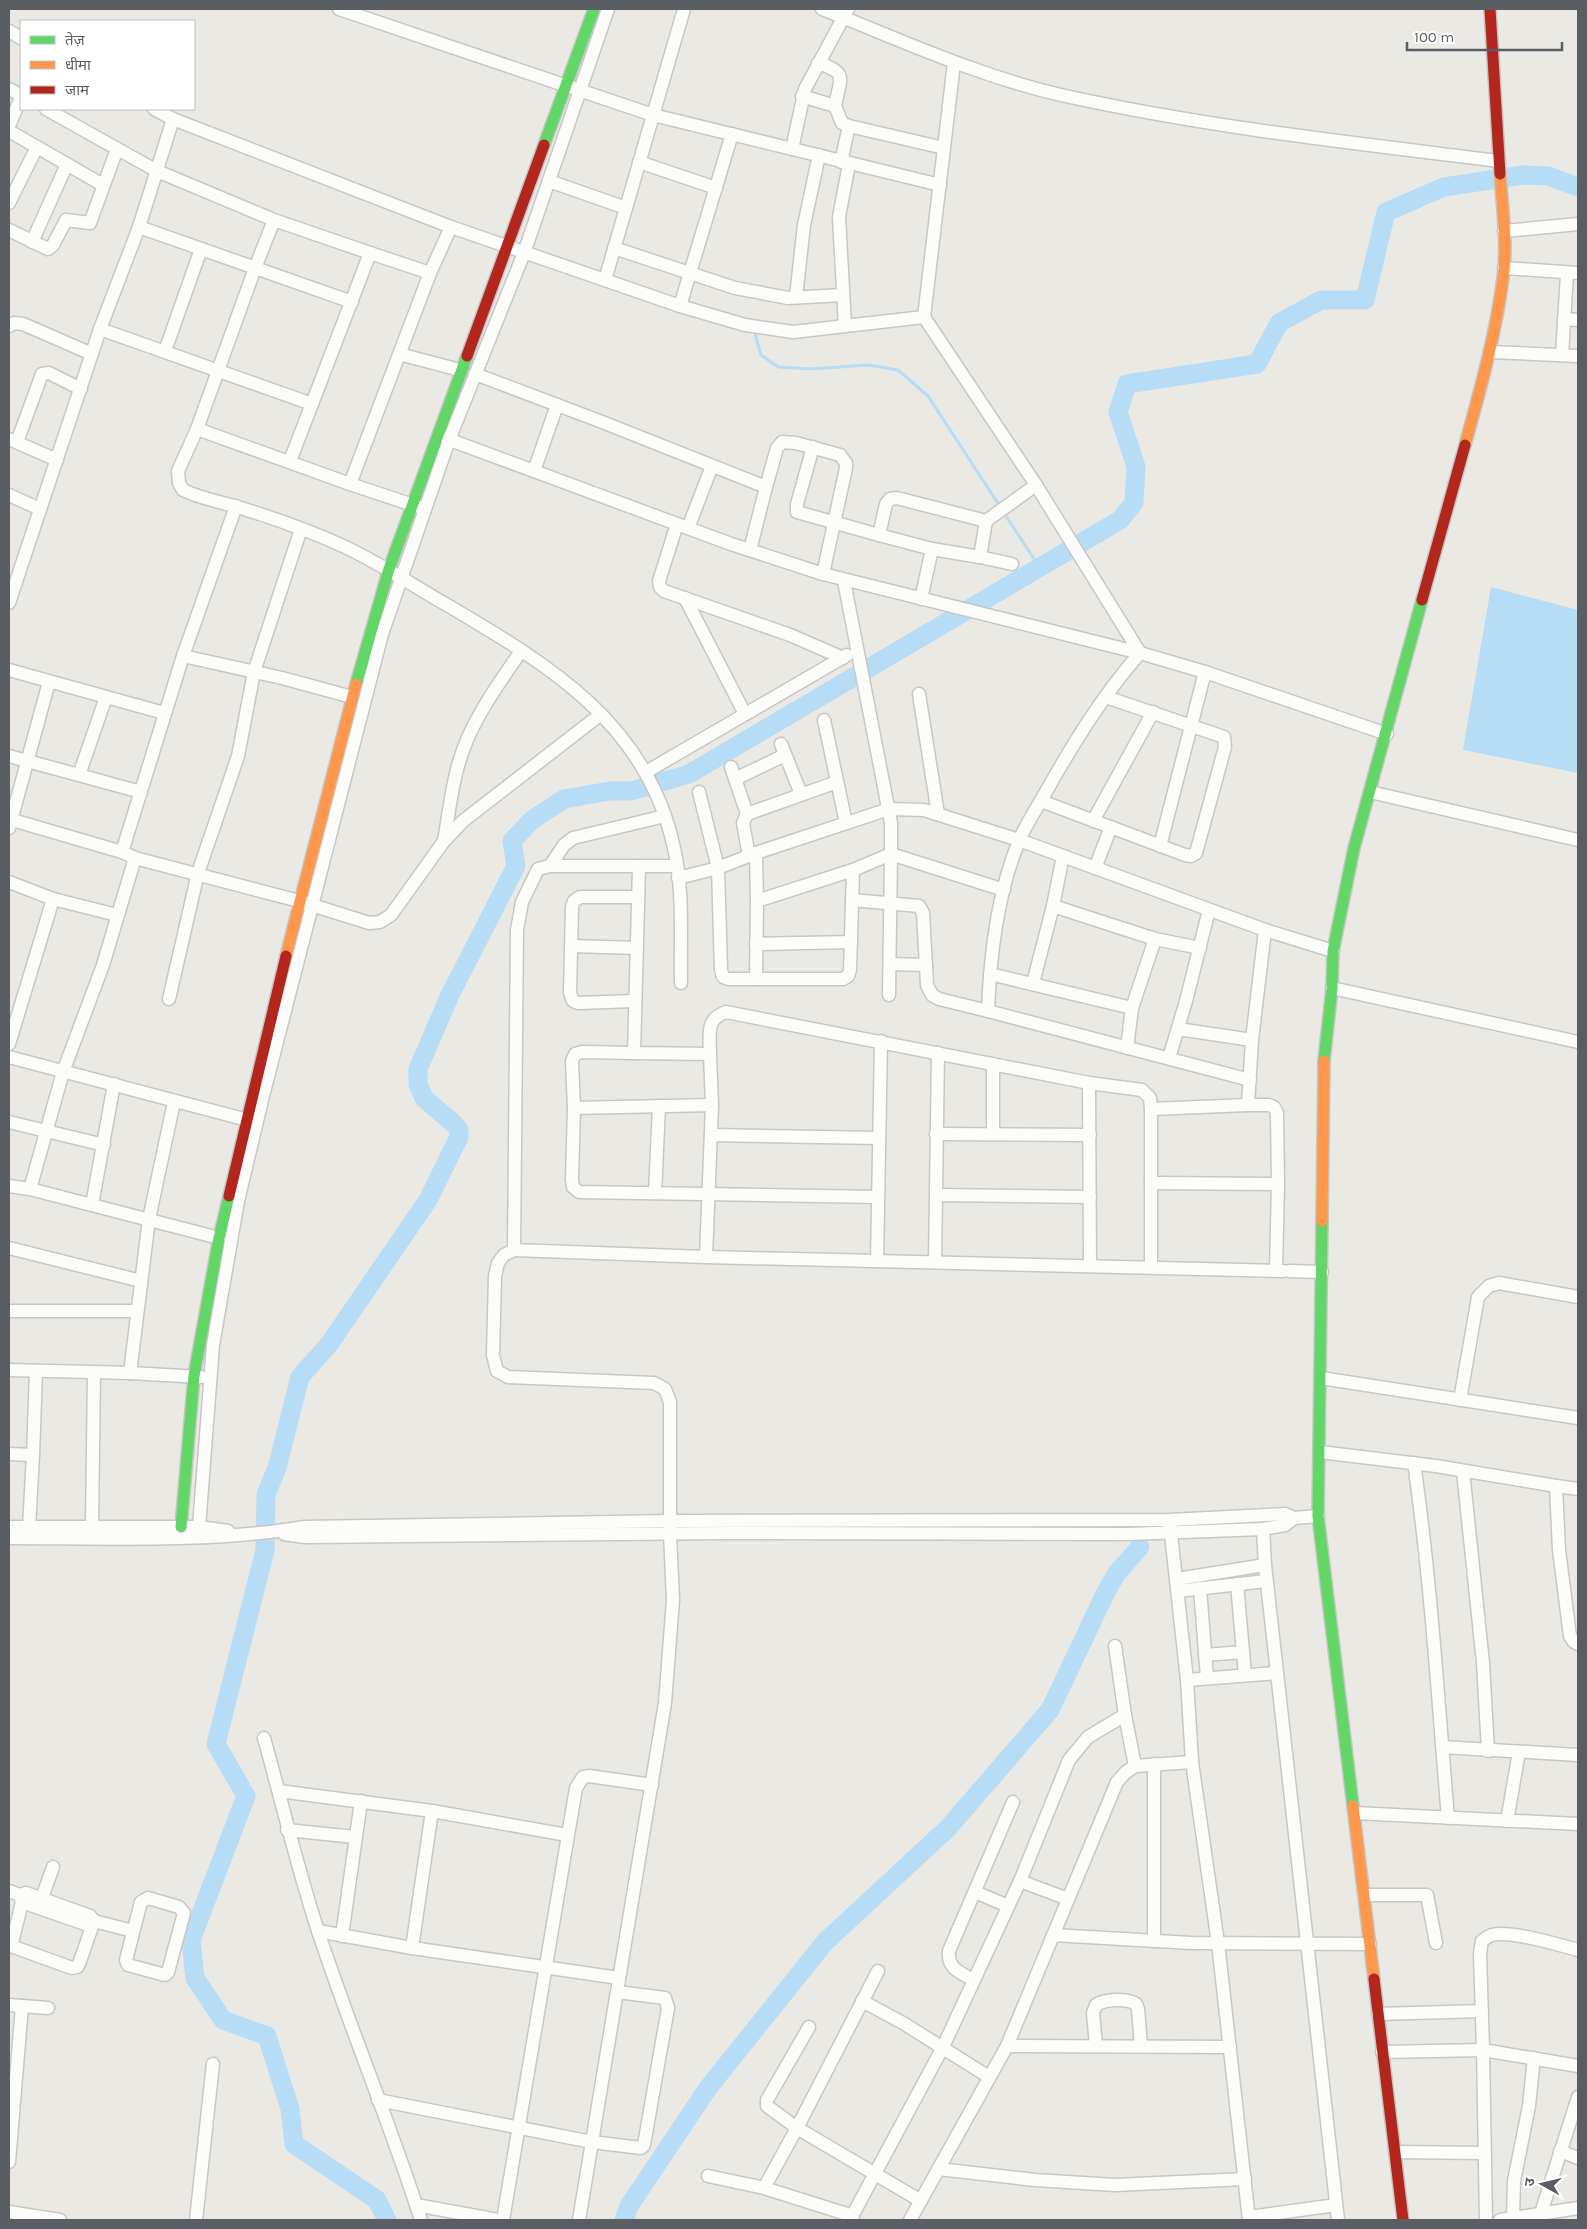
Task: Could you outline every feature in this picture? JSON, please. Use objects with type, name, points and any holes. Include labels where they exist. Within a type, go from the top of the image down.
[{"type":"main road","points":[[181,1527],[194,1376],[219,1238],[252,1121],[299,901],[352,697],[389,569],[411,504],[444,437],[460,370],[594,9]]},
{"type":"main road","points":[[1403,2220],[1318,1516],[1324,1054],[1332,988],[1333,951],[1354,848],[1491,352],[1504,268],[1504,230],[1490,9]]},
{"type":"street","points":[[340,9],[581,89],[653,115],[940,185]]},
{"type":"street","points":[[199,1527],[213,1345],[252,1121],[312,906],[382,634],[424,509],[444,437],[475,374],[524,253],[608,9]]},
{"type":"street","points":[[605,280],[684,9]]},
{"type":"street","points":[[822,9],[847,13],[954,64],[1060,94],[1189,118],[1500,166]]},
{"type":"street","points":[[792,149],[802,96],[818,63],[847,13]]},
{"type":"street","points":[[9,31],[20,37]]},
{"type":"street","points":[[818,63],[836,69],[839,73],[840,78],[835,106],[842,124],[944,148]]},
{"type":"street","points":[[954,64],[924,317],[1036,485],[1140,653]]},
{"type":"street","points":[[9,88],[20,95]]},
{"type":"street","points":[[802,96],[835,106]]},
{"type":"street","points":[[9,126],[20,98]]},
{"type":"street","points":[[48,110],[156,172],[274,220],[430,273]]},
{"type":"street","points":[[156,110],[173,119],[451,227],[680,306],[744,325],[792,332],[924,317]]},
{"type":"street","points":[[9,603],[100,329],[138,227],[173,119]]},
{"type":"street","points":[[845,326],[839,216],[849,126]]},
{"type":"street","points":[[9,131],[104,185]]},
{"type":"street","points":[[680,306],[732,134]]},
{"type":"street","points":[[9,203],[37,147]]},
{"type":"street","points":[[9,230],[48,249],[53,245],[66,220],[90,223],[117,149]]},
{"type":"street","points":[[796,297],[804,226],[819,155]]},
{"type":"street","points":[[639,162],[716,188]]},
{"type":"street","points":[[32,242],[67,164]]},
{"type":"street","points":[[549,181],[626,208]]},
{"type":"street","points":[[274,220],[254,268],[197,429],[178,471],[183,490],[301,529],[343,546],[389,569],[521,651],[568,683],[602,714],[648,776],[663,813],[674,848],[678,872],[680,983]]},
{"type":"street","points":[[1504,230],[1578,224]]},
{"type":"street","points":[[138,227],[352,302]]},
{"type":"street","points":[[350,484],[398,354],[430,273],[451,227]]},
{"type":"street","points":[[614,248],[690,275],[735,288],[788,298],[843,295]]},
{"type":"street","points":[[165,351],[201,249]]},
{"type":"street","points":[[290,461],[370,253]]},
{"type":"street","points":[[1504,268],[1573,274],[1564,319],[1562,355]]},
{"type":"street","points":[[1564,319],[1578,320]]},
{"type":"street","points":[[9,326],[24,324],[92,354]]},
{"type":"street","points":[[100,329],[312,404]]},
{"type":"street","points":[[1491,352],[1578,356]]},
{"type":"street","points":[[398,354],[460,370]]},
{"type":"street","points":[[57,460],[13,441],[42,374],[48,373],[81,389]]},
{"type":"street","points":[[475,374],[766,487]]},
{"type":"street","points":[[534,471],[557,405]]},
{"type":"street","points":[[197,429],[424,509]]},
{"type":"street","points":[[444,437],[682,526],[823,574],[1140,653],[1205,672],[1387,734]]},
{"type":"street","points":[[750,550],[777,448],[782,442],[788,441],[840,455],[846,462],[823,574]]},
{"type":"street","points":[[813,447],[796,510],[802,514],[932,549],[1012,564]]},
{"type":"street","points":[[712,466],[682,526],[659,581],[660,587],[664,591],[790,635],[843,658]]},
{"type":"street","points":[[980,557],[990,518],[1036,485]]},
{"type":"street","points":[[9,495],[40,509]]},
{"type":"street","points":[[879,535],[886,504],[890,500],[897,498],[990,518]]},
{"type":"street","points":[[122,852],[164,713],[236,506]]},
{"type":"street","points":[[169,999],[198,873],[238,756],[254,672],[301,529]]},
{"type":"street","points":[[921,599],[932,549]]},
{"type":"street","points":[[844,580],[891,823],[889,995]]},
{"type":"street","points":[[685,598],[745,714]]},
{"type":"street","points":[[648,776],[745,714],[857,650]]},
{"type":"street","points":[[444,841],[456,771],[467,739],[521,651]]},
{"type":"street","points":[[988,1011],[990,974],[1004,890],[1019,840],[1064,760],[1122,672],[1140,653]]},
{"type":"street","points":[[183,656],[352,697]]},
{"type":"street","points":[[9,670],[164,713]]},
{"type":"street","points":[[1160,846],[1205,672]]},
{"type":"street","points":[[49,682],[10,823],[299,901],[369,923],[380,922],[391,915],[444,841],[462,821],[602,714]]},
{"type":"street","points":[[918,694],[938,814]]},
{"type":"street","points":[[79,775],[106,697]]},
{"type":"street","points":[[1041,801],[1185,855],[1191,856],[1196,853],[1225,747],[1224,737],[1191,724],[1106,697]]},
{"type":"street","points":[[1094,821],[1152,712]]},
{"type":"street","points":[[824,720],[846,823]]},
{"type":"street","points":[[756,979],[757,901],[752,854],[743,823],[747,814],[733,773],[783,750],[801,794]]},
{"type":"street","points":[[9,756],[141,792]]},
{"type":"street","points":[[747,814],[837,782]]},
{"type":"street","points":[[699,792],[718,868],[721,970],[723,977],[728,979],[843,979],[848,976],[850,970],[853,870]]},
{"type":"street","points":[[1370,792],[1578,840]]},
{"type":"street","points":[[514,1250],[518,924],[522,902],[538,870],[550,866],[638,867],[678,872],[718,868],[752,854],[889,809],[924,810],[1019,840],[1265,930],[1333,951]]},
{"type":"street","points":[[550,866],[564,845],[573,838],[663,813]]},
{"type":"street","points":[[1096,868],[1110,827]]},
{"type":"street","points":[[757,901],[853,870],[891,854],[1004,890]]},
{"type":"street","points":[[1033,984],[1054,906],[1063,856]]},
{"type":"street","points":[[30,1189],[63,1072],[103,965],[136,858]]},
{"type":"street","points":[[634,1053],[638,867]]},
{"type":"street","points":[[9,882],[53,899],[117,915]]},
{"type":"street","points":[[635,1001],[578,1003],[573,1000],[570,993],[572,907],[574,900],[580,897],[638,898]]},
{"type":"street","points":[[9,1044],[14,1000],[53,899]]},
{"type":"street","points":[[852,900],[919,906],[923,913],[928,985],[932,994],[939,999],[1250,1080]]},
{"type":"street","points":[[1054,906],[1155,939],[1200,948]]},
{"type":"street","points":[[1169,1058],[1209,910]]},
{"type":"street","points":[[1248,1105],[1252,1040],[1265,930]]},
{"type":"street","points":[[1127,1048],[1132,1008],[1155,939]]},
{"type":"street","points":[[756,944],[851,942]]},
{"type":"street","points":[[571,946],[636,948]]},
{"type":"street","points":[[890,964],[926,965]]},
{"type":"street","points":[[990,974],[1132,1008]]},
{"type":"street","points":[[1332,988],[1578,1042]]},
{"type":"street","points":[[706,1257],[712,1105],[711,1022],[715,1016],[726,1012],[1089,1083],[1142,1090],[1150,1098],[1151,1109],[1150,1267]]},
{"type":"street","points":[[1178,1029],[1252,1040]]},
{"type":"street","points":[[877,1261],[881,1041]]},
{"type":"street","points":[[710,1054],[582,1052],[575,1054],[572,1061],[574,1108],[573,1187],[579,1192],[877,1197]]},
{"type":"street","points":[[935,1262],[938,1053]]},
{"type":"street","points":[[9,1057],[252,1121]]},
{"type":"street","points":[[993,1064],[994,1134]]},
{"type":"street","points":[[1089,1083],[1090,1266]]},
{"type":"street","points":[[92,1205],[114,1084]]},
{"type":"street","points":[[130,1373],[149,1220],[174,1102]]},
{"type":"street","points":[[574,1108],[712,1105]]},
{"type":"street","points":[[1151,1109],[1248,1105],[1269,1105],[1274,1107],[1277,1112],[1278,1184],[1283,1271]]},
{"type":"street","points":[[655,1192],[658,1106]]},
{"type":"street","points":[[9,1122],[104,1145]]},
{"type":"street","points":[[936,1134],[1090,1135]]},
{"type":"street","points":[[711,1135],[879,1138]]},
{"type":"street","points":[[1151,1183],[1278,1184]]},
{"type":"street","points":[[9,1186],[30,1189],[219,1238]]},
{"type":"street","points":[[937,1195],[1090,1197]]},
{"type":"street","points":[[9,1248],[141,1281]]},
{"type":"street","points":[[579,2220],[665,1703],[673,1600],[670,1527],[670,1402],[665,1389],[654,1383],[508,1377],[497,1371],[492,1355],[495,1276],[498,1263],[504,1254],[514,1250],[706,1257],[1322,1272]]},
{"type":"street","points":[[1460,1400],[1478,1297],[1489,1286],[1499,1283],[1578,1297]]},
{"type":"street","points":[[9,1311],[137,1311]]},
{"type":"street","points":[[9,1370],[130,1373],[211,1378]]},
{"type":"street","points":[[29,1528],[36,1372]]},
{"type":"street","points":[[92,1527],[94,1372]]},
{"type":"street","points":[[1321,1378],[1578,1418]]},
{"type":"street","points":[[1320,1452],[1578,1489]]},
{"type":"street","points":[[9,1454],[33,1455]]},
{"type":"street","points":[[1414,1464],[1425,1552],[1448,1818]]},
{"type":"street","points":[[1463,1471],[1483,1663],[1488,1751]]},
{"type":"street","points":[[1556,1486],[1559,1550],[1570,1636],[1578,1644]]},
{"type":"street","points":[[9,1538],[201,1538],[272,1533],[305,1537],[670,1527],[987,1534],[1170,1526],[1284,1514],[1294,1518],[1318,1516]]},
{"type":"street","points":[[1170,1526],[1263,1529],[1285,1525],[1294,1518]]},
{"type":"street","points":[[1170,1526],[1187,1680],[1192,1762],[1218,1943],[1249,2219],[1336,2205]]},
{"type":"street","points":[[9,1527],[199,1527],[240,1534]]},
{"type":"street","points":[[1263,1529],[1266,1581],[1338,2220]]},
{"type":"street","points":[[1177,1585],[1265,1565]]},
{"type":"street","points":[[1177,1585],[1200,1588],[1266,1581]]},
{"type":"street","points":[[1237,1584],[1245,1675]]},
{"type":"street","points":[[1200,1588],[1207,1678]]},
{"type":"street","points":[[1115,1646],[1124,1716],[1135,1766]]},
{"type":"street","points":[[1205,1655],[1243,1652]]},
{"type":"street","points":[[1187,1680],[1277,1672]]},
{"type":"street","points":[[708,2176],[764,2188],[852,2218],[943,2047],[1020,1881],[1074,1752],[1088,1737],[1124,1716]]},
{"type":"street","points":[[264,1738],[288,1830],[318,1932],[421,2220]]},
{"type":"street","points":[[1442,1747],[1578,1755]]},
{"type":"street","points":[[1507,1821],[1519,1752]]},
{"type":"street","points":[[910,2220],[1006,2046],[1117,1782],[1135,1766],[1192,1762]]},
{"type":"street","points":[[1154,1764],[1154,1941]]},
{"type":"street","points":[[503,2220],[544,1967],[576,1788],[583,1777],[589,1776],[652,1785]]},
{"type":"street","points":[[279,1791],[432,1811],[567,1835]]},
{"type":"street","points":[[342,1936],[360,1801]]},
{"type":"street","points":[[974,1980],[952,1968],[949,1952],[1013,1802]]},
{"type":"street","points":[[412,1948],[432,1811]]},
{"type":"street","points":[[1355,1814],[1578,1824]]},
{"type":"street","points":[[288,1830],[356,1837]]},
{"type":"street","points":[[40,1904],[53,1867]]},
{"type":"street","points":[[1020,1881],[1068,1899]]},
{"type":"street","points":[[975,1892],[1008,1906]]},
{"type":"street","points":[[94,1921],[77,1967],[72,1968],[14,1947],[12,1943],[17,1896],[26,1893],[40,1904],[90,1916],[94,1921],[133,1931]]},
{"type":"street","points":[[1364,1895],[1427,1895],[1436,1943]]},
{"type":"street","points":[[144,1898],[183,1909],[184,1918],[168,1972],[165,1975],[127,1963],[126,1957],[133,1931],[140,1902],[144,1898]]},
{"type":"street","points":[[318,1932],[412,1948],[619,1978]]},
{"type":"street","points":[[1486,2220],[1480,1953],[1482,1941],[1487,1937],[1502,1934],[1578,1950]]},
{"type":"street","points":[[1053,1935],[1218,1943],[1370,1944]]},
{"type":"street","points":[[764,2188],[878,1971]]},
{"type":"street","points":[[378,2100],[636,2149],[644,2145],[668,2008],[665,1998],[617,1992]]},
{"type":"street","points":[[862,2000],[943,2047],[989,2077]]},
{"type":"street","points":[[1096,2046],[1093,2013],[1096,2005],[1103,2002],[1130,2001],[1138,2006],[1142,2046]]},
{"type":"street","points":[[9,2005],[48,2008]]},
{"type":"street","points":[[9,2162],[22,2006]]},
{"type":"street","points":[[1378,2014],[1482,2011]]},
{"type":"street","points":[[809,2026],[766,2100],[769,2109],[797,2128],[921,2201]]},
{"type":"street","points":[[1006,2046],[1230,2047]]},
{"type":"street","points":[[1382,2052],[1483,2050],[1578,2066]]},
{"type":"street","points":[[1513,2218],[1515,2173],[1529,2106],[1534,2058]]},
{"type":"street","points":[[196,2220],[213,2064]]},
{"type":"street","points":[[1542,2214],[1578,2096]]},
{"type":"street","points":[[1560,2151],[1578,2158]]},
{"type":"street","points":[[1395,2152],[1485,2154]]},
{"type":"street","points":[[938,2169],[1035,2180],[1115,2185],[1245,2179]]},
{"type":"street","points":[[416,2205],[498,2220]]},
{"type":"street","points":[[1500,2220],[1578,2208]]},
{"type":"street","points":[[9,2212],[60,2220]]},
{"type":"water","points":[[1491,587],[1578,610],[1578,773],[1463,750]]},
{"type":"waterway","points":[[387,2220],[377,2200],[294,2144],[290,2109],[267,2036],[223,2020],[195,1978],[191,1940],[246,1796],[216,1744],[265,1550],[266,1494],[277,1468],[300,1377],[330,1343],[428,1200],[459,1137],[459,1130],[454,1124],[424,1098],[418,1084],[418,1069],[450,995],[516,866],[512,841],[532,820],[564,799],[610,791],[631,791],[689,774],[1120,520],[1134,503],[1136,467],[1118,412],[1127,384],[1257,364],[1279,323],[1321,300],[1365,300],[1386,212],[1444,187],[1523,175],[1548,176],[1578,187]]},
{"type":"waterway","points":[[755,334],[761,355],[778,367],[810,369],[868,365],[898,370],[928,396],[1001,508]]},
{"type":"waterway","points":[[1004,513],[1040,568]]},
{"type":"waterway","points":[[624,2220],[629,2206],[708,2088],[825,1942],[948,1828],[1050,1710],[1116,1574],[1140,1547]]},
{"type":"traffic: fast","points":[[544,145],[594,9]]},
{"type":"traffic: fast","points":[[356,684],[389,569],[467,356]]},
{"type":"traffic: fast","points":[[1324,1061],[1332,988],[1333,951],[1354,848],[1422,600]]},
{"type":"traffic: fast","points":[[181,1527],[194,1376],[219,1238],[229,1196]]},
{"type":"traffic: fast","points":[[1322,1221],[1318,1516],[1353,1806]]},
{"type":"traffic: slow","points":[[1465,445],[1493,336],[1504,270],[1505,234],[1500,174]]},
{"type":"traffic: slow","points":[[286,956],[356,684]]},
{"type":"traffic: slow","points":[[1322,1221],[1324,1061]]},
{"type":"traffic: slow","points":[[1353,1806],[1374,1979]]},
{"type":"traffic: jam","points":[[1490,9],[1500,174]]},
{"type":"traffic: jam","points":[[467,356],[544,145]]},
{"type":"traffic: jam","points":[[1422,600],[1465,445]]},
{"type":"traffic: jam","points":[[229,1196],[286,956]]},
{"type":"traffic: jam","points":[[1374,1979],[1403,2220]]}]
